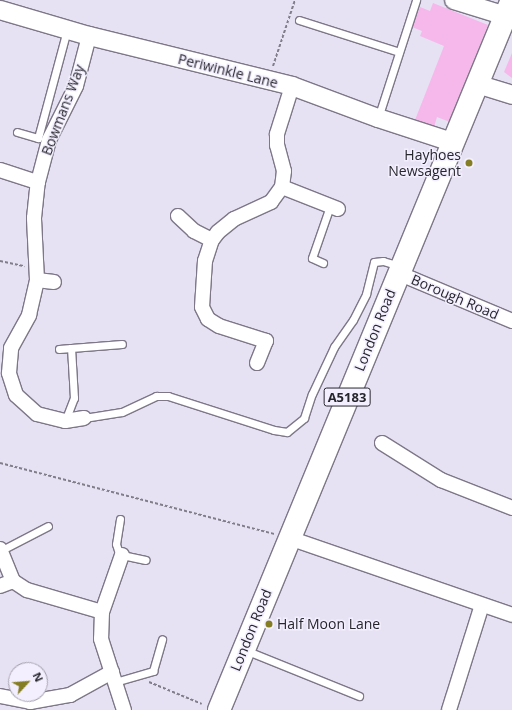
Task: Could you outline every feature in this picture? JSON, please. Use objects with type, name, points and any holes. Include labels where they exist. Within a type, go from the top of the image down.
[{"type":"main road","name":"A5183","points":[[477,84],[509,8]]},
{"type":"main road","name":"London Road","points":[[211,707],[243,649],[284,537],[400,270],[477,84]]},
{"type":"street","points":[[454,0],[509,8]]},
{"type":"street","name":"Periwinkle Lane","points":[[0,10],[88,36],[292,86],[378,118],[452,142]]},
{"type":"street","name":"Bowmans Way","points":[[84,418],[65,421],[37,414],[16,395],[9,372],[11,348],[29,315],[37,274],[34,218],[38,182],[49,140],[76,86],[88,36]]},
{"type":"street","points":[[477,84],[512,95]]},
{"type":"street","points":[[257,363],[266,341],[219,326],[208,319],[202,307],[205,261],[212,240],[218,232],[234,219],[271,202],[282,187],[284,171],[277,146],[277,134],[292,86]]},
{"type":"street","points":[[0,170],[38,182]]},
{"type":"street","points":[[282,187],[334,207]]},
{"type":"street","points":[[178,216],[194,231],[212,240]]},
{"type":"street","name":"Borough Road","points":[[400,270],[512,320]]},
{"type":"street","points":[[37,274],[54,282]]},
{"type":"street","points":[[382,443],[441,480],[512,508]]},
{"type":"street","points":[[284,537],[512,615]]},
{"type":"street","points":[[0,551],[7,583],[102,612]]},
{"type":"street","points":[[122,555],[102,612],[101,639],[124,710]]},
{"type":"street","points":[[449,710],[482,605]]},
{"type":"street","points":[[0,696],[29,706],[70,695],[114,677]]},
{"type":"lane","points":[[378,118],[416,0]]},
{"type":"lane","points":[[299,20],[399,52]]},
{"type":"lane","points":[[17,132],[38,138],[67,30]]},
{"type":"lane","points":[[323,263],[312,258],[334,207]]},
{"type":"lane","points":[[84,418],[122,412],[156,396],[168,396],[274,430],[287,432],[304,418],[312,394],[334,347],[353,320],[366,294],[374,262],[383,261],[400,270]]},
{"type":"lane","points":[[59,349],[122,344]]},
{"type":"lane","points":[[65,421],[74,398],[71,348]]},
{"type":"lane","points":[[120,519],[116,544],[119,553],[145,560]]},
{"type":"lane","points":[[0,551],[48,526]]},
{"type":"lane","points":[[114,677],[148,673],[153,671],[162,639]]},
{"type":"lane","points":[[243,649],[359,696]]},
{"type":"path","points":[[271,72],[295,0]]},
{"type":"path","points":[[0,261],[37,274]]},
{"type":"path","points":[[0,463],[284,537]]},
{"type":"path","points":[[148,673],[149,683],[211,707]]},
{"type":"building","points":[[433,3],[488,25],[450,122],[437,117],[434,127],[415,120],[444,46],[420,36],[422,31],[412,27],[420,7],[430,11]]},
{"type":"building","points":[[512,53],[512,78],[504,72]]},
{"type":"place","name":"Hayhoes Newsagent","points":[[469,163]]},
{"type":"place","name":"Half Moon Lane","points":[[269,624]]}]
